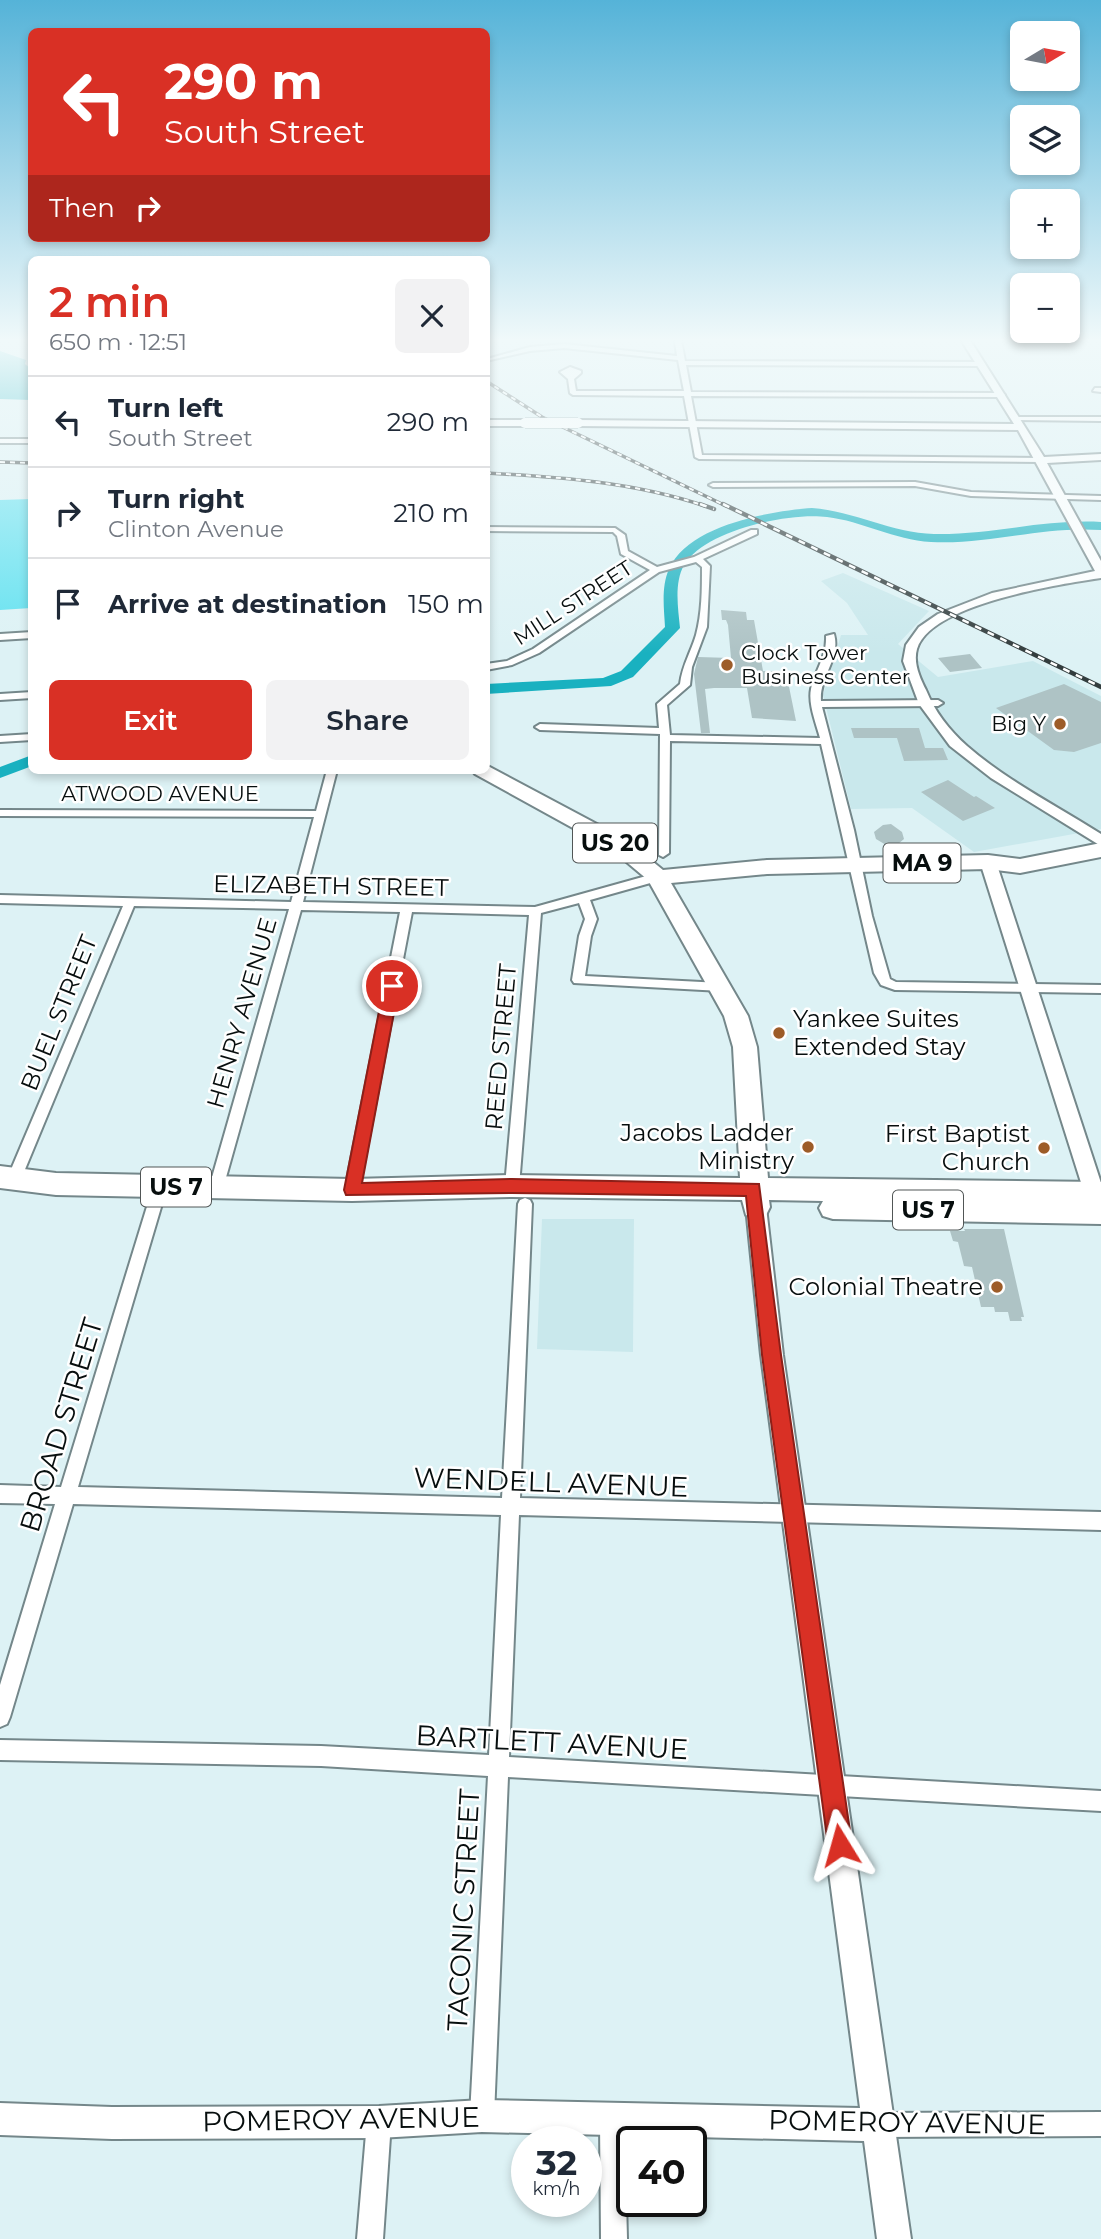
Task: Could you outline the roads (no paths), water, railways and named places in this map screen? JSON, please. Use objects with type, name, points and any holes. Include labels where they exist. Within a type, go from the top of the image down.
[{"type":"highway","name":"US 20","points":[[489,774],[618,844],[649,867],[657,877],[736,1016],[745,1047],[755,1198]]},
{"type":"highway","name":"MA 9","points":[[657,877],[724,869],[855,865],[988,862],[1020,866],[1100,838]]},
{"type":"highway","name":"US 7","points":[[7,1178],[56,1184],[352,1190],[416,1198],[519,1195],[1095,1203]]},
{"type":"street","points":[[697,444],[699,457],[1040,460],[1101,457]]},
{"type":"street","points":[[1031,444],[1077,524],[1100,578]]},
{"type":"street","points":[[713,485],[915,484],[971,494],[1101,498]]},
{"type":"street","points":[[490,529],[615,530],[621,535],[624,552],[661,569]]},
{"type":"street","name":"MILL STREET","points":[[490,666],[509,663],[536,651],[661,569],[697,559],[754,532]]},
{"type":"street","points":[[663,853],[662,704],[685,685],[688,660],[698,643],[707,576],[706,566],[697,559]]},
{"type":"street","points":[[931,703],[920,665],[920,656],[930,639],[978,611],[1019,597],[1100,578]]},
{"type":"street","points":[[1100,578],[1044,583],[994,596],[952,612],[928,626],[915,638],[910,652],[911,670],[945,733],[983,766],[1100,838]]},
{"type":"street","points":[[0,637],[28,635]]},
{"type":"street","points":[[831,636],[832,651],[816,689],[816,704],[880,973],[888,984],[1101,989]]},
{"type":"street","points":[[0,697],[28,695]]},
{"type":"street","points":[[816,704],[931,703]]},
{"type":"street","points":[[540,727],[825,741]]},
{"type":"street","points":[[0,739],[28,737]]},
{"type":"street","name":"HENRY AVENUE","points":[[216,1188],[331,774]]},
{"type":"street","name":"ATWOOD AVENUE","points":[[0,813],[320,814]]},
{"type":"street","points":[[988,862],[1095,1203]]},
{"type":"street","name":"ELIZABETH STREET","points":[[0,898],[535,911],[657,877]]},
{"type":"street","points":[[584,899],[591,919],[585,936],[579,980],[721,987]]},
{"type":"street","name":"BUEL STREET","points":[[7,1178],[130,902]]},
{"type":"street","points":[[352,1190],[407,909]]},
{"type":"street","name":"REED STREET","points":[[519,1195],[535,911]]},
{"type":"street","name":"BROAD STREET","points":[[0,1717],[160,1187]]},
{"type":"street","name":"TACONIC STREET","points":[[482,2116],[510,1508],[519,1195]]},
{"type":"street","points":[[755,1198],[772,1355],[894,2239]]},
{"type":"street","name":"WENDELL AVENUE","points":[[0,1494],[1101,1521]]},
{"type":"street","name":"BARTLETT AVENUE","points":[[0,1750],[321,1756],[1101,1801]]},
{"type":"street","name":"POMEROY AVENUE","points":[[0,2119],[112,2123],[379,2122],[482,2116],[612,2121],[721,2119],[879,2125],[1101,2124]]},
{"type":"street","points":[[612,2121],[614,2239]]},
{"type":"street","points":[[370,2239],[379,2122]]},
{"type":"waterway","points":[[490,689],[605,683],[627,674],[673,628],[672,581],[678,563],[696,546],[713,536],[752,521],[793,513],[828,513],[907,535],[931,538],[962,537],[1053,525],[1101,526]]},
{"type":"waterway","points":[[0,773],[28,762]]},
{"type":"railway","points":[[599,444],[726,506]]},
{"type":"railway","points":[[0,462],[28,463]]},
{"type":"railway","points":[[490,473],[624,486],[705,506]]},
{"type":"railway","points":[[700,504],[714,509]]},
{"type":"railway","points":[[723,504],[1101,687]]},
{"type":"place","name":"Clock Tower Business Center","points":[[727,665]]},
{"type":"place","name":"Big Y","points":[[1060,724]]},
{"type":"place","name":"Yankee Suites Extended Stay","points":[[779,1033]]},
{"type":"place","name":"Jacobs Ladder Ministry","points":[[808,1147]]},
{"type":"place","name":"First Baptist Church","points":[[1044,1148]]},
{"type":"place","name":"Colonial Theatre","points":[[997,1287]]}]
